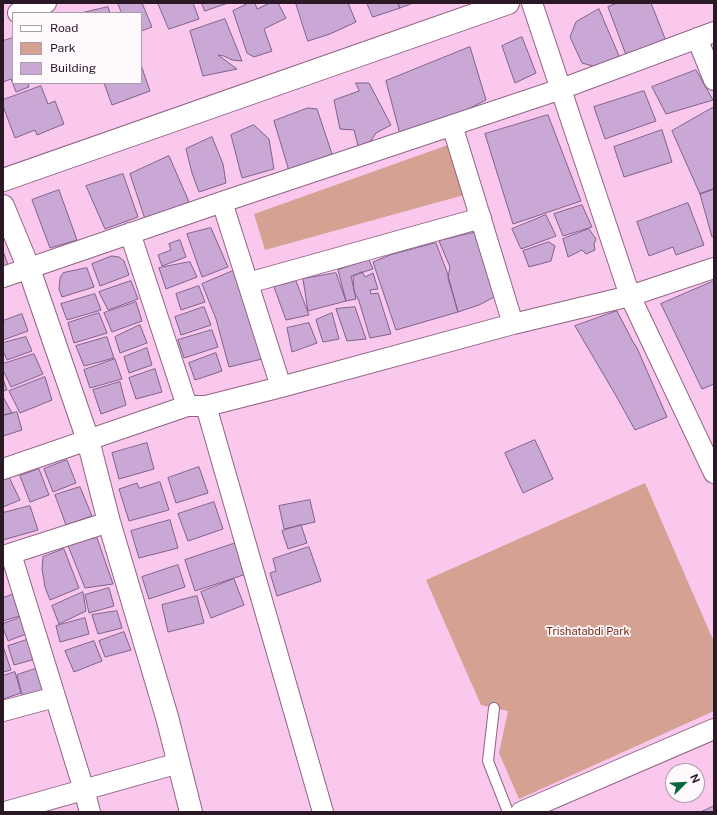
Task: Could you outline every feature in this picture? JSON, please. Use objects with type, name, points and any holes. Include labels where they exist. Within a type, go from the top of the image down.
[{"type":"street","points":[[21,12],[46,3]]},
{"type":"street","points":[[3,180],[508,3]]},
{"type":"street","points":[[532,3],[630,296],[714,473]]},
{"type":"street","points":[[3,277],[561,89],[706,35],[714,80]]},
{"type":"street","points":[[452,125],[513,324]]},
{"type":"street","points":[[222,202],[281,387]]},
{"type":"street","points":[[3,206],[28,269],[88,440],[109,522],[167,717],[191,812]]},
{"type":"street","points":[[248,283],[481,218]]},
{"type":"street","points":[[130,233],[196,406],[324,812]]},
{"type":"street","points":[[3,469],[196,406],[281,387],[513,324],[630,296],[714,268]]},
{"type":"street","points":[[90,812],[55,697],[7,555],[109,522]]},
{"type":"street","points":[[3,711],[55,697]]},
{"type":"street","points":[[521,812],[714,729]]},
{"type":"street","points":[[5,812],[179,763]]},
{"type":"lane","points":[[494,708],[488,761],[508,812]]},
{"type":"green space","points":[[448,145],[464,195],[265,250],[254,214]]},
{"type":"green space","name":"Trishatabdi Park","points":[[645,483],[714,642],[714,711],[519,799],[499,753],[508,711],[481,705],[426,580]]},
{"type":"building","points":[[118,3],[142,3],[152,27],[142,31],[142,12],[122,12]]},
{"type":"building","points":[[158,3],[193,3],[199,19],[169,29]]},
{"type":"building","points":[[202,3],[228,3],[205,11]]},
{"type":"building","points":[[249,3],[255,3],[257,9],[270,3],[278,3],[286,18],[264,29],[272,51],[254,57],[247,53],[233,11]]},
{"type":"building","points":[[296,3],[348,3],[356,22],[330,34],[308,41]]},
{"type":"building","points":[[367,3],[398,3],[400,8],[373,17]]},
{"type":"building","points":[[398,3],[413,3],[400,8]]},
{"type":"building","points":[[618,3],[651,3],[666,41],[626,55],[608,7]]},
{"type":"building","points":[[108,7],[110,12],[86,12]]},
{"type":"building","points":[[599,9],[619,56],[596,67],[582,63],[570,37],[576,22]]},
{"type":"building","points":[[225,19],[242,61],[232,60],[218,55],[237,69],[203,76],[190,31]]},
{"type":"building","points":[[522,37],[536,73],[515,83],[502,46]]},
{"type":"building","points":[[12,38],[12,82],[11,79],[3,82],[3,41]]},
{"type":"building","points":[[470,47],[486,100],[402,142],[386,81]]},
{"type":"building","points":[[142,68],[150,91],[112,105],[104,84],[142,84]]},
{"type":"building","points":[[696,70],[713,100],[666,114],[652,87]]},
{"type":"building","points":[[356,83],[369,83],[391,125],[376,133],[371,141],[358,146],[354,130],[340,129],[334,100],[359,91]]},
{"type":"building","points":[[13,84],[28,84],[29,87],[16,92]]},
{"type":"building","points":[[41,86],[48,104],[55,101],[64,124],[37,135],[35,130],[15,138],[3,106],[3,100]]},
{"type":"building","points":[[644,91],[656,121],[605,139],[594,107]]},
{"type":"building","points":[[714,107],[714,189],[700,194],[672,131]]},
{"type":"building","points":[[308,108],[317,109],[332,154],[289,171],[274,121]]},
{"type":"building","points":[[548,115],[581,201],[513,224],[485,134]]},
{"type":"building","points":[[254,125],[269,139],[274,169],[242,178],[231,135]]},
{"type":"building","points":[[662,130],[672,162],[624,177],[614,147]]},
{"type":"building","points":[[212,137],[223,164],[226,183],[199,192],[192,173],[186,149]]},
{"type":"building","points":[[169,156],[189,202],[145,219],[130,174]]},
{"type":"building","points":[[123,174],[138,217],[105,229],[86,186]]},
{"type":"building","points":[[714,189],[714,236],[712,237],[700,194]]},
{"type":"building","points":[[59,190],[77,240],[50,248],[32,200]]},
{"type":"building","points":[[688,203],[704,245],[676,255],[673,247],[649,256],[637,222]]},
{"type":"building","points":[[582,205],[592,227],[563,236],[554,214]]},
{"type":"building","points":[[546,215],[556,236],[521,249],[512,229]]},
{"type":"building","points":[[211,228],[228,267],[202,277],[187,234]]},
{"type":"building","points":[[589,229],[596,239],[594,244],[595,250],[586,254],[582,250],[568,257],[563,239]]},
{"type":"building","points":[[481,231],[504,292],[479,305],[458,312],[448,278],[450,267],[439,241]]},
{"type":"building","points":[[180,240],[186,257],[162,266],[158,255],[171,250],[169,244]]},
{"type":"building","points":[[549,242],[555,246],[551,261],[529,267],[523,251]]},
{"type":"building","points":[[436,243],[447,272],[458,312],[396,330],[373,262],[390,255]]},
{"type":"building","points":[[3,251],[8,265],[3,266]]},
{"type":"building","points":[[112,256],[119,257],[124,261],[129,275],[100,286],[92,264]]},
{"type":"building","points":[[369,260],[373,269],[351,276],[356,299],[346,301],[338,270]]},
{"type":"building","points":[[190,262],[197,277],[166,289],[159,268]]},
{"type":"building","points":[[87,268],[94,287],[62,297],[59,289],[60,278],[63,273]]},
{"type":"building","points":[[233,271],[241,290],[262,359],[229,367],[216,319],[202,284]]},
{"type":"building","points":[[362,272],[365,277],[373,273],[378,289],[370,290],[371,294],[378,293],[391,334],[370,338],[359,301],[354,291],[353,277]]},
{"type":"building","points":[[336,273],[346,301],[308,311],[303,279]]},
{"type":"building","points":[[131,281],[138,299],[108,310],[99,292]]},
{"type":"building","points":[[296,281],[309,315],[286,320],[274,287]]},
{"type":"building","points":[[714,281],[714,384],[702,389],[661,304]]},
{"type":"building","points":[[199,286],[205,302],[181,310],[176,294]]},
{"type":"building","points":[[95,294],[101,310],[67,320],[61,304]]},
{"type":"building","points":[[136,302],[142,321],[112,332],[104,313]]},
{"type":"building","points":[[204,307],[211,325],[181,335],[175,317]]},
{"type":"building","points":[[355,307],[366,339],[347,341],[336,309]]},
{"type":"building","points":[[617,311],[637,348],[667,417],[635,430],[575,326]]},
{"type":"building","points":[[99,313],[107,333],[74,343],[68,323]]},
{"type":"building","points":[[332,313],[339,339],[323,342],[316,320]]},
{"type":"building","points":[[22,314],[28,331],[3,340],[3,321]]},
{"type":"building","points":[[309,323],[317,343],[292,352],[287,328]]},
{"type":"building","points":[[140,325],[147,343],[120,353],[115,337]]},
{"type":"building","points":[[212,330],[218,347],[184,358],[178,340]]},
{"type":"building","points":[[26,337],[32,351],[7,360],[3,351],[3,343]]},
{"type":"building","points":[[107,337],[114,358],[84,366],[76,346]]},
{"type":"building","points":[[147,348],[152,365],[129,373],[124,357]]},
{"type":"building","points":[[216,353],[222,371],[195,380],[189,363]]},
{"type":"building","points":[[34,354],[43,374],[11,387],[3,370],[3,364]]},
{"type":"building","points":[[115,359],[122,379],[90,388],[84,370]]},
{"type":"building","points":[[155,369],[162,392],[136,399],[129,378]]},
{"type":"building","points":[[45,377],[52,400],[20,413],[9,391]]},
{"type":"building","points":[[3,379],[7,390],[3,391]]},
{"type":"building","points":[[120,382],[126,405],[101,414],[93,390]]},
{"type":"building","points":[[3,397],[12,413],[3,415]]},
{"type":"building","points":[[17,412],[22,430],[3,436],[3,416]]},
{"type":"building","points":[[535,440],[553,479],[523,493],[505,453]]},
{"type":"building","points":[[147,443],[154,469],[119,479],[112,453]]},
{"type":"building","points":[[67,460],[76,483],[53,492],[44,469]]},
{"type":"building","points":[[199,467],[208,493],[176,503],[168,478]]},
{"type":"building","points":[[39,469],[49,495],[30,502],[20,476]]},
{"type":"building","points":[[8,475],[20,500],[3,507],[3,477]]},
{"type":"building","points":[[160,482],[169,510],[129,521],[119,489],[137,483],[139,488]]},
{"type":"building","points":[[80,487],[92,516],[66,525],[55,495]]},
{"type":"building","points":[[310,500],[315,522],[284,529],[279,506]]},
{"type":"building","points":[[214,502],[223,529],[188,541],[178,514]]},
{"type":"building","points":[[30,506],[38,530],[3,540],[3,513]]},
{"type":"building","points":[[170,520],[178,548],[139,558],[131,531]]},
{"type":"building","points":[[301,525],[307,543],[288,549],[282,531]]},
{"type":"building","points":[[97,538],[113,584],[85,588],[67,543]]},
{"type":"building","points":[[236,543],[246,574],[195,591],[185,560]]},
{"type":"building","points":[[309,547],[321,581],[277,596],[270,573],[276,571],[273,559]]},
{"type":"building","points":[[64,549],[79,588],[50,600],[45,587],[42,569],[43,557]]},
{"type":"building","points":[[178,565],[185,587],[149,599],[142,577]]},
{"type":"building","points":[[234,579],[244,605],[211,618],[201,592]]},
{"type":"building","points":[[109,588],[114,606],[89,613],[85,595]]},
{"type":"building","points":[[20,592],[26,614],[3,621],[3,598]]},
{"type":"building","points":[[83,592],[86,611],[59,624],[52,606]]},
{"type":"building","points":[[197,596],[204,623],[168,632],[162,605]]},
{"type":"building","points":[[117,611],[122,628],[98,634],[92,615]]},
{"type":"building","points":[[24,616],[31,632],[8,641],[3,624]]},
{"type":"building","points":[[85,618],[89,634],[60,642],[56,626]]},
{"type":"building","points":[[124,632],[131,650],[105,657],[99,641]]},
{"type":"building","points":[[33,638],[39,658],[14,665],[8,646]]},
{"type":"building","points":[[94,641],[102,661],[74,672],[65,651]]},
{"type":"building","points":[[4,649],[11,670],[3,672],[3,650]]},
{"type":"building","points":[[41,667],[47,690],[22,695],[17,675]]},
{"type":"building","points":[[15,672],[21,693],[3,699],[3,676]]},
{"type":"building","points":[[714,806],[714,812],[701,812]]}]
